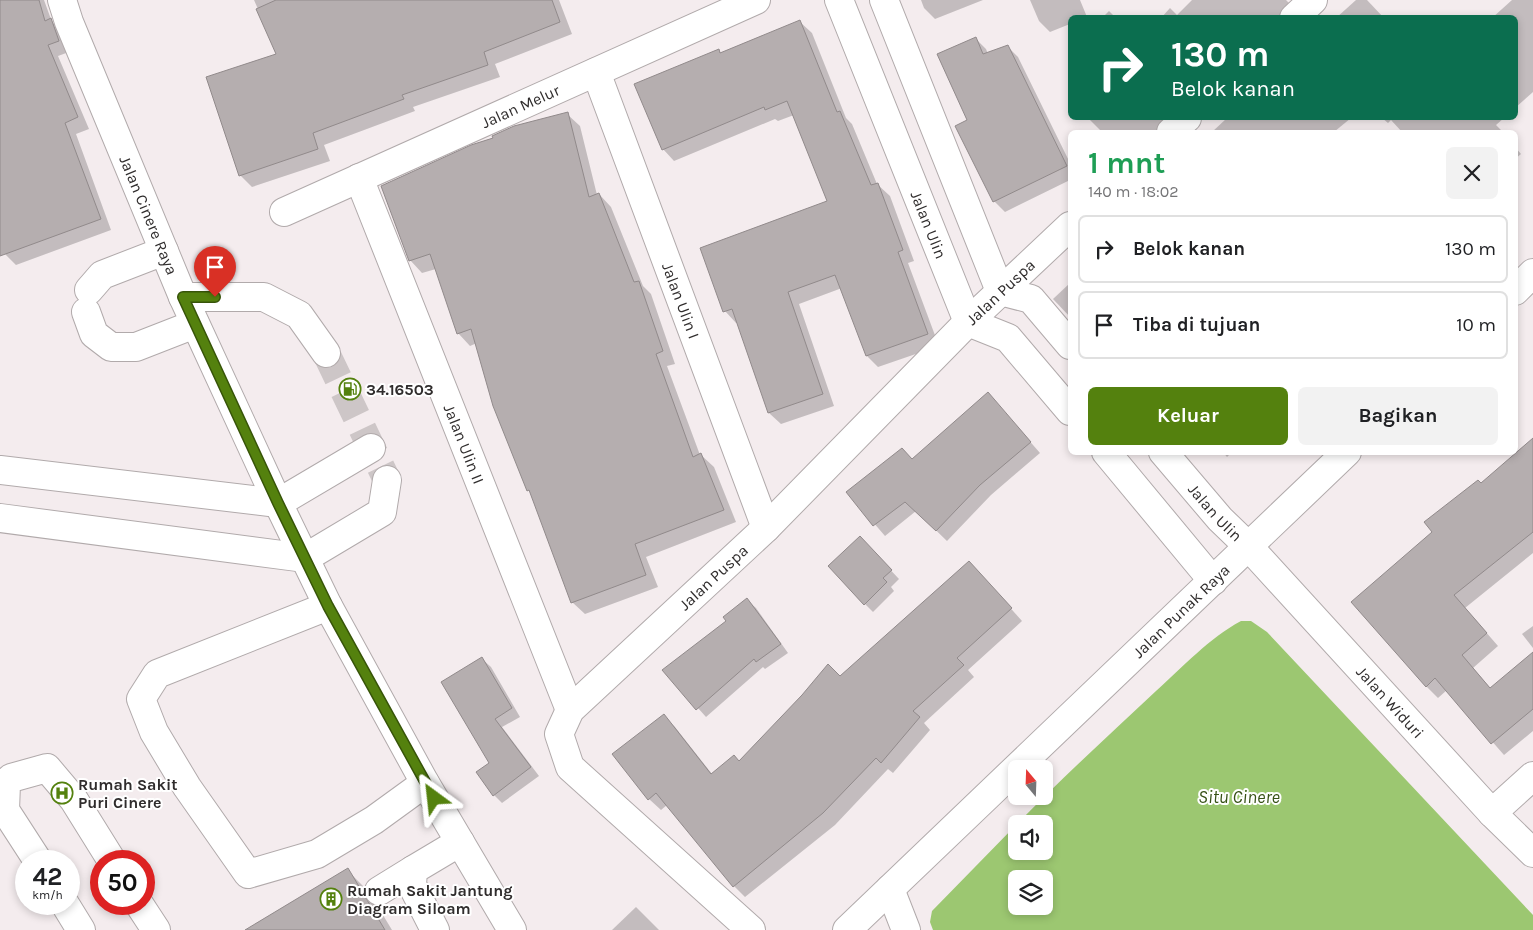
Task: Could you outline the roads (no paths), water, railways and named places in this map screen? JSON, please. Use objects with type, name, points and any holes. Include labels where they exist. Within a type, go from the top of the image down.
[{"type":"street","name":"Jalan Cinere Raya","points":[[62,0],[69,22],[183,297],[278,503],[328,606],[425,783],[512,930]]},
{"type":"street","name":"Jalan Melur","points":[[284,212],[756,0]]},
{"type":"street","name":"Jalan Ulin","points":[[839,0],[968,322]]},
{"type":"street","points":[[884,0],[1000,291],[1030,299],[1068,343]]},
{"type":"street","points":[[1297,15],[1313,0]]},
{"type":"street","name":"Jalan Ulin I","points":[[596,72],[766,528]]},
{"type":"street","points":[[1173,130],[1185,120]]},
{"type":"street","name":"Jalan Ulin II","points":[[359,178],[570,710]]},
{"type":"street","name":"Jalan Puspa","points":[[750,930],[570,767],[559,734],[570,710],[766,528],[968,322],[1068,228]]},
{"type":"street","points":[[164,251],[102,275],[88,301],[94,334],[111,347],[136,347],[195,324]]},
{"type":"street","points":[[1518,288],[1533,274]]},
{"type":"street","points":[[183,297],[264,297],[299,315],[326,352]]},
{"type":"street","points":[[968,322],[1008,338],[1068,409]]},
{"type":"street","points":[[0,470],[278,503],[371,448]]},
{"type":"street","points":[[1108,455],[1213,581]]},
{"type":"street","name":"Jalan Ulin","points":[[1166,455],[1220,519],[1249,547]]},
{"type":"street","name":"Jalan Punak Raya","points":[[855,928],[890,889],[1344,455]]},
{"type":"street","points":[[0,518],[305,558],[382,512],[386,480]]},
{"type":"street","name":"Jalan Widuri","points":[[1249,547],[1492,813],[1533,853]]},
{"type":"street","points":[[328,606],[157,674],[141,699],[154,732],[187,787],[248,874],[317,854],[374,820],[425,783]]},
{"type":"street","points":[[31,850],[5,810],[6,784],[11,778],[47,768],[74,800],[105,850]]},
{"type":"street","points":[[1492,813],[1533,776]]},
{"type":"street","points":[[379,891],[460,842]]},
{"type":"street","points":[[413,870],[412,885],[435,930]]},
{"type":"street","points":[[890,889],[906,930]]},
{"type":"street","points":[[71,915],[81,930]]},
{"type":"street","points":[[146,915],[156,930]]},
{"type":"water","name":"Situ Cinere","points":[[1241,621],[1251,621],[1267,632],[1533,915],[1533,930],[933,930],[930,922],[932,911],[1008,833],[1008,860],[1053,860],[1053,815],[1026,815],[1036,805],[1053,805],[1053,788],[1186,663],[1218,636]]},
{"type":"tunnel","points":[[326,353],[387,480]]},
{"type":"place","name":"34.16503","points":[[350,389]]},
{"type":"place","name":"Rumah Sakit Puri Cinere","points":[[62,793]]},
{"type":"place","name":"Rumah Sakit Jantung Diagram Siloam","points":[[331,899]]}]
